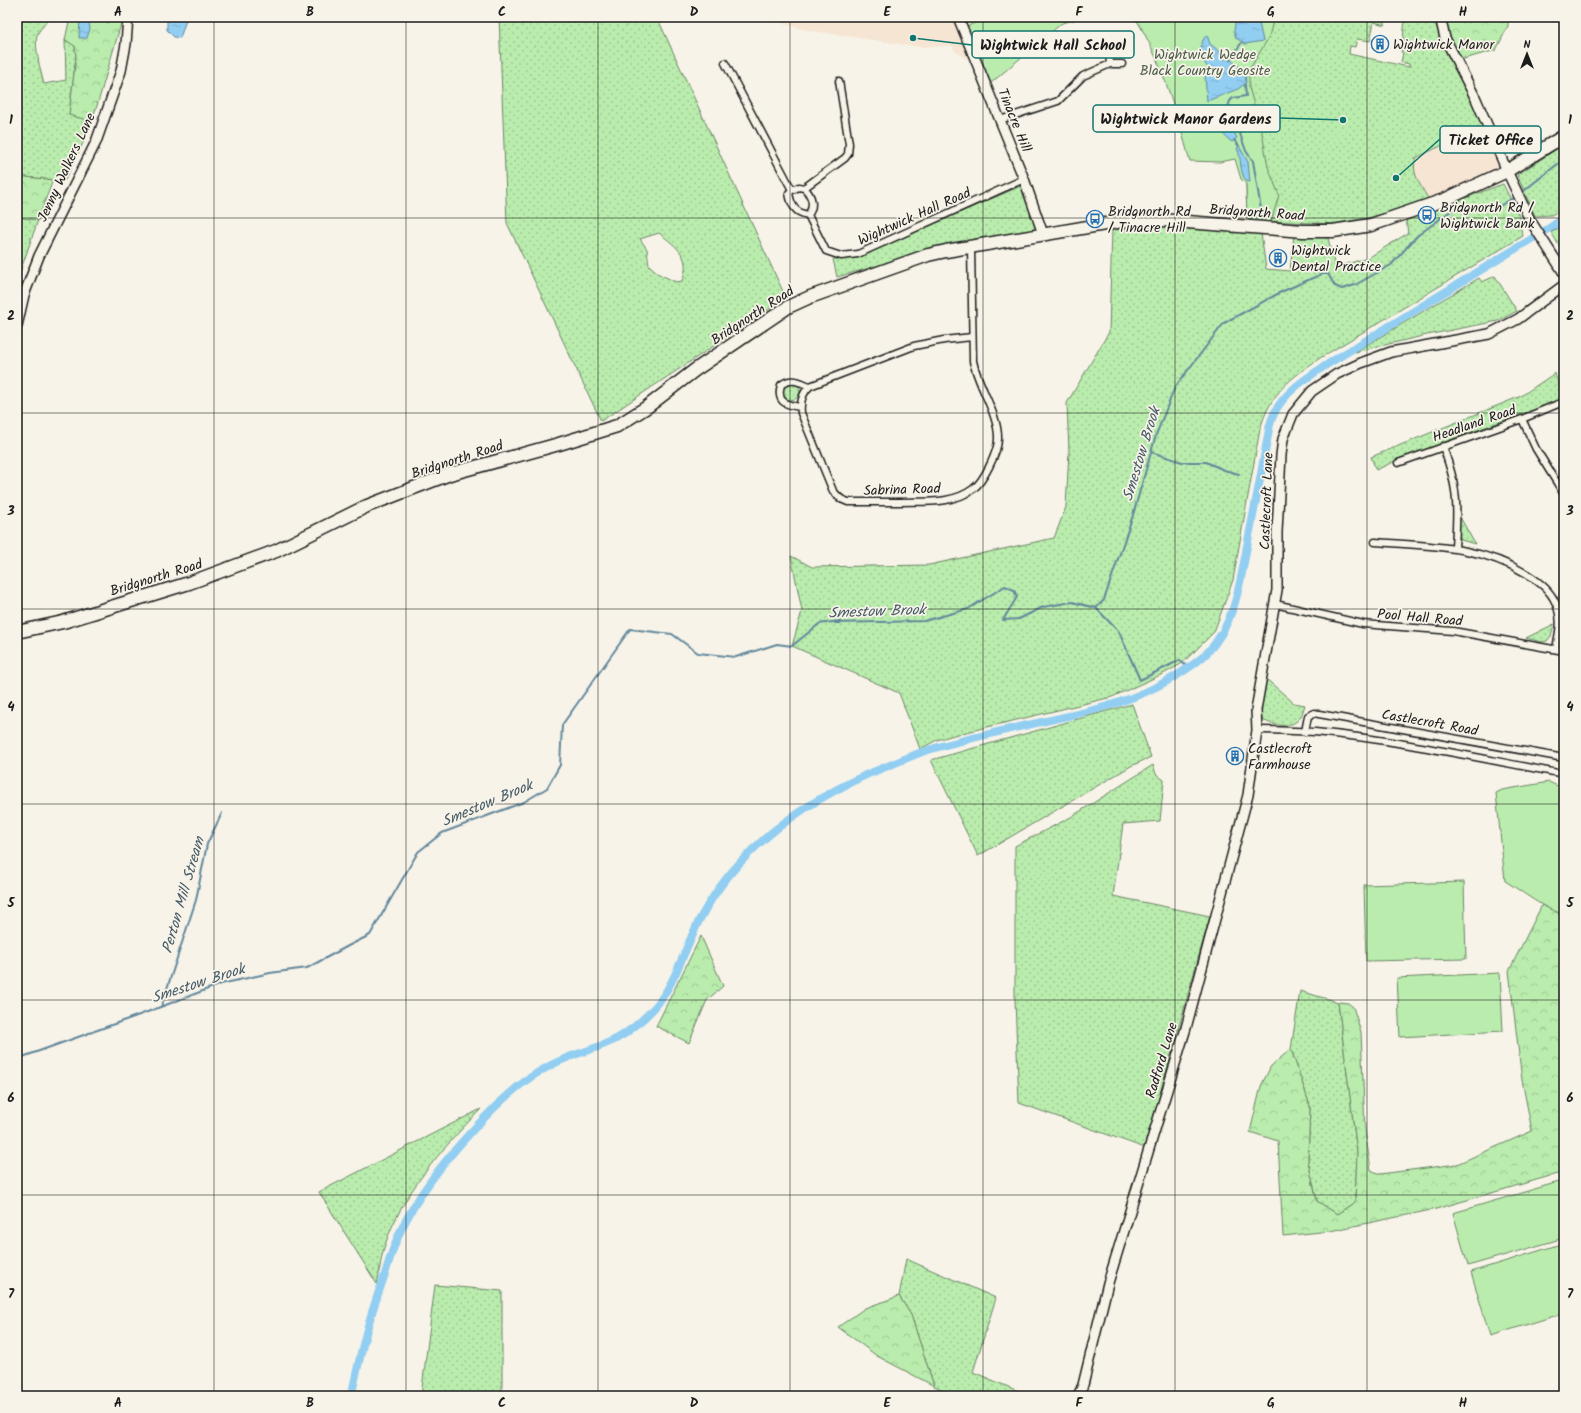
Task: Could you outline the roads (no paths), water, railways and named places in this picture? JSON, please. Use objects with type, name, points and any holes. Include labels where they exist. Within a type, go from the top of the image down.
[{"type":"highway","name":"Bridgnorth Road","points":[[21,630],[63,622],[189,583],[270,554],[367,506],[450,474],[559,444],[617,426],[788,307],[810,297],[928,255],[1043,234],[1124,221],[1140,220],[1161,220],[1304,231],[1349,229],[1384,221],[1444,200],[1507,171],[1564,136]]},
{"type":"street","name":"Jenny Walkers Lane","points":[[17,326],[24,295],[39,256],[96,142],[121,70],[126,44],[128,17]]},
{"type":"street","name":"Tinacre Hill","points":[[958,17],[1024,179],[1043,234]]},
{"type":"street","points":[[1440,17],[1445,38],[1476,99],[1520,200],[1530,220],[1564,273]]},
{"type":"street","points":[[1109,54],[1110,64]]},
{"type":"street","points":[[725,63],[792,190]]},
{"type":"street","points":[[1000,120],[1058,101],[1083,76],[1110,64],[1122,64]]},
{"type":"street","points":[[804,188],[845,158],[848,154],[849,144],[839,81]]},
{"type":"street","name":"Wightwick Hall Road","points":[[808,215],[826,251],[841,256],[858,254],[1024,179]]},
{"type":"street","points":[[799,187],[804,188],[811,196],[811,211],[808,215],[797,212],[792,205],[789,193],[792,190],[799,187]]},
{"type":"street","name":"Sabrina Road","points":[[800,406],[801,413],[833,491],[841,499],[848,502],[940,501],[956,498],[973,489],[984,476],[991,463],[997,448],[998,438],[995,421],[974,368],[972,337],[971,247]]},
{"type":"street","name":"Castlecroft Lane","points":[[1258,730],[1256,710],[1275,604],[1278,576],[1279,479],[1282,447],[1293,414],[1312,391],[1337,374],[1391,352],[1489,334],[1518,319],[1564,285]]},
{"type":"street","points":[[810,386],[791,379],[781,385],[779,393],[781,399],[790,405],[800,406],[805,392],[810,386],[914,346],[944,340],[972,337]]},
{"type":"street","name":"Headland Road","points":[[1398,463],[1522,419],[1558,404]]},
{"type":"street","points":[[1522,419],[1536,449],[1564,494]]},
{"type":"street","points":[[1443,446],[1454,483],[1456,496],[1455,548]]},
{"type":"street","points":[[1376,542],[1455,548],[1492,557],[1517,568],[1537,580],[1548,590],[1558,610],[1559,618],[1556,649]]},
{"type":"street","name":"Pool Hall Road","points":[[1275,604],[1363,624],[1453,631],[1564,651]]},
{"type":"street","name":"Castlecroft Road","points":[[1305,732],[1308,716],[1319,714],[1564,758]]},
{"type":"street","name":"Castlecroft Road","points":[[1258,730],[1305,732],[1345,736],[1564,774]]},
{"type":"street","name":"Radford Lane","points":[[1078,1396],[1083,1385],[1108,1283],[1188,1020],[1248,796],[1258,730]]},
{"type":"water","points":[[80,17],[88,17],[90,29],[87,38],[79,38]]},
{"type":"water","points":[[169,17],[187,17],[180,38],[174,37],[167,30],[167,20]]},
{"type":"water","points":[[1249,21],[1259,23],[1263,41],[1245,44],[1236,38],[1234,31],[1235,23]]},
{"type":"water","points":[[1207,35],[1210,44],[1245,71],[1246,83],[1238,89],[1207,101],[1205,76],[1209,69],[1201,58],[1201,46]]},
{"type":"water","points":[[1222,119],[1224,119],[1237,138],[1232,142],[1226,138],[1222,132]]},
{"type":"water","points":[[1239,146],[1248,162],[1250,182],[1246,181],[1242,173],[1240,156],[1237,148]]},
{"type":"water","points":[[1564,212],[1564,226],[1551,232],[1545,228]]},
{"type":"waterway","points":[[1245,17],[1249,21]]},
{"type":"waterway","points":[[1230,60],[1242,42]]},
{"type":"waterway","points":[[1245,85],[1246,96],[1233,98],[1230,101],[1227,110],[1228,115],[1239,131],[1246,151],[1253,161],[1262,215]]},
{"type":"waterway","points":[[1191,111],[1195,110]]},
{"type":"waterway","points":[[1207,110],[1214,110]]},
{"type":"waterway","points":[[1234,140],[1239,146]]},
{"type":"waterway","name":"Smestow Brook","points":[[1521,193],[1564,159]]},
{"type":"waterway","name":"Smestow Brook","points":[[17,1059],[221,984],[270,973],[307,968],[370,935],[418,852],[442,833],[524,802],[547,788],[560,765],[562,725],[630,629],[672,634],[698,653],[736,657],[777,644],[792,646],[819,624],[840,621],[835,623],[924,621],[968,609],[1005,586],[1014,590],[1017,597],[1003,620],[1019,619],[1043,607],[1072,602],[1096,608],[1104,600],[1133,515],[1156,435],[1175,387],[1224,323],[1281,292],[1322,274],[1328,274],[1335,286],[1342,289],[1355,285],[1391,265],[1417,236],[1452,210],[1501,205],[1515,197]]},
{"type":"waterway","points":[[351,1396],[363,1343],[395,1245],[408,1216],[424,1190],[462,1142],[507,1095],[540,1071],[559,1061],[599,1047],[622,1036],[632,1029],[655,1007],[663,997],[675,975],[701,917],[716,893],[752,850],[772,832],[795,815],[818,800],[868,774],[922,752],[943,746],[1121,702],[1158,686],[1195,664],[1216,642],[1224,629],[1235,601],[1270,427],[1274,414],[1284,398],[1315,372],[1564,219]]},
{"type":"waterway","points":[[1151,452],[1182,462],[1206,462],[1224,470],[1239,474]]},
{"type":"waterway","points":[[1096,608],[1119,632],[1140,680],[1180,660],[1189,669]]},
{"type":"waterway","name":"Perton Mill Stream","points":[[161,1007],[196,900],[207,844],[222,813]]},
{"type":"place","name":"Wightwick Hall School","points":[[913,38]]},
{"type":"place","name":"Wightwick Manor","points":[[1380,44]]},
{"type":"place","name":"Wightwick Manor Gardens","points":[[1343,120]]},
{"type":"place","name":"Ticket Office","points":[[1396,178]]},
{"type":"place","name":"Bridgnorth Rd / Wightwick Bank","points":[[1427,215]]},
{"type":"place","name":"Bridgnorth Rd / Tinacre Hill","points":[[1095,219]]},
{"type":"place","name":"Wightwick Dental Practice","points":[[1278,258]]},
{"type":"place","name":"Castlecroft Farmhouse","points":[[1235,756]]},
{"type":"park label","name":"Wightwick Wedge Black Country Geosite","points":[[1205,62]]}]
